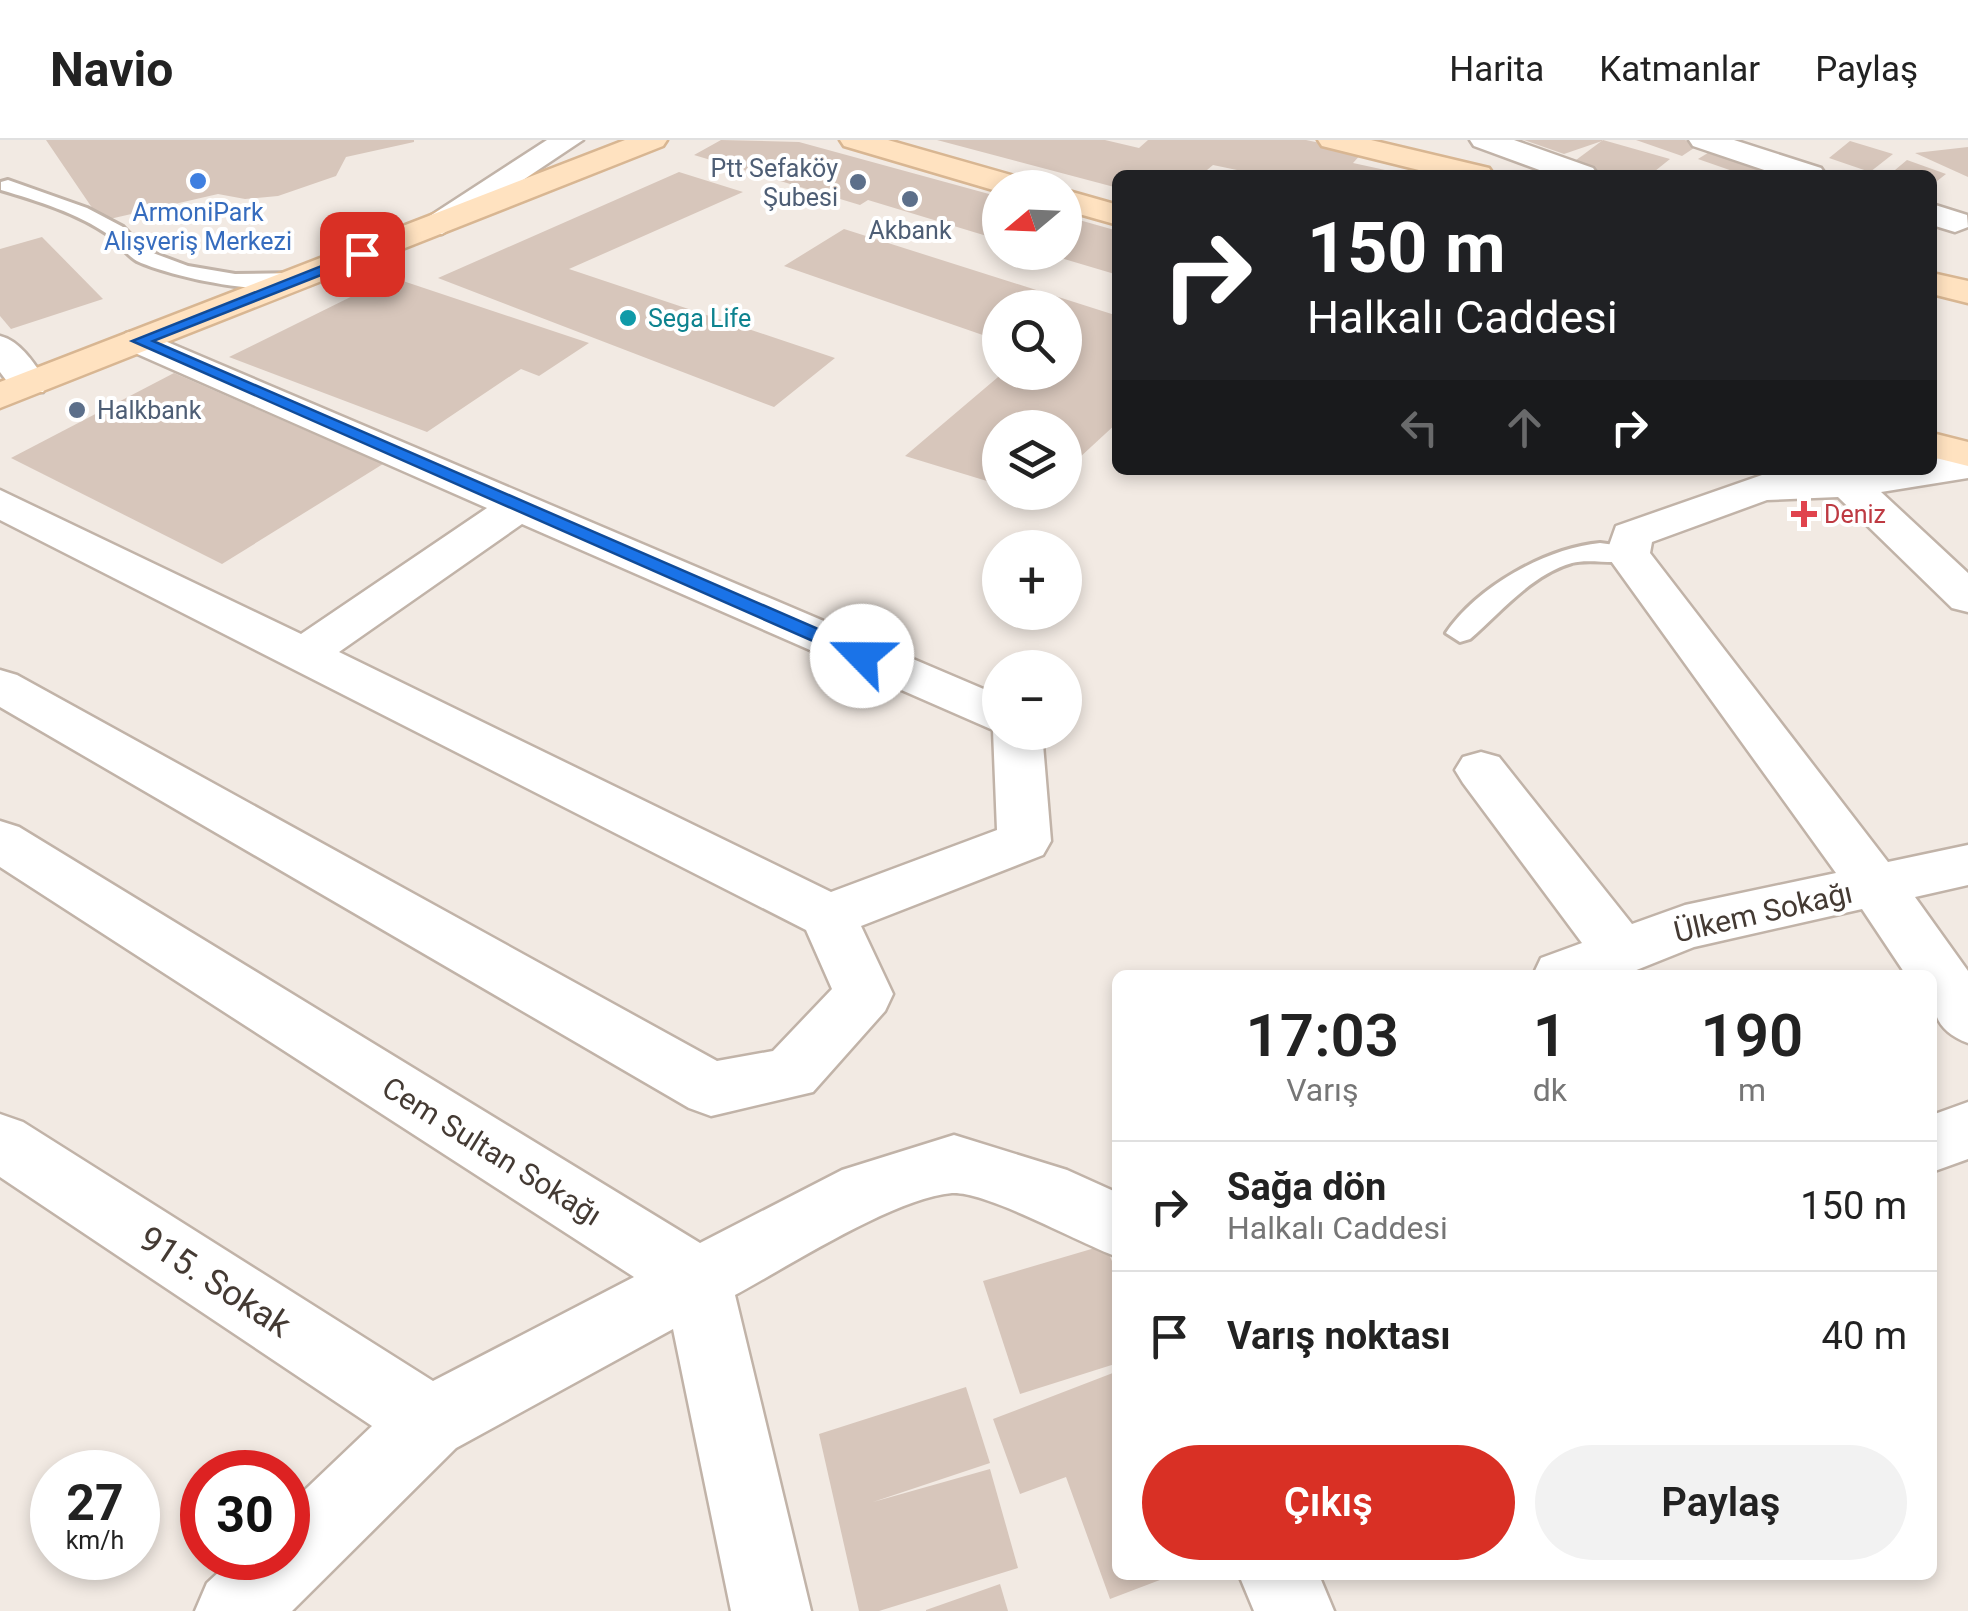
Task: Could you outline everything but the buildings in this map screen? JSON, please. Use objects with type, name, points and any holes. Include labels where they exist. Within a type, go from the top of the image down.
[{"type":"main road","points":[[14,390],[652,140]]},
{"type":"main road","points":[[855,140],[982,177]]},
{"type":"main road","points":[[1333,140],[1451,170]]},
{"type":"main road","points":[[1082,205],[1112,213]]},
{"type":"main road","points":[[1937,284],[1968,292]]},
{"type":"main road","points":[[1937,446],[1968,454]]},
{"type":"street","points":[[430,227],[568,140]]},
{"type":"street","points":[[1485,140],[1568,170]]},
{"type":"street","points":[[1704,140],[1794,170]]},
{"type":"street","points":[[139,341],[982,707]]},
{"type":"street","points":[[0,346],[14,390]]},
{"type":"street","points":[[1937,469],[1968,466]]},
{"type":"street","points":[[1935,970],[1628,554],[1631,535],[1762,488],[1845,477],[1968,598]]},
{"type":"street","points":[[0,504],[828,916],[864,994],[791,1074],[711,1089],[0,686]]},
{"type":"street","points":[[303,655],[519,506]]},
{"type":"street","points":[[828,916],[1024,841],[1018,750]]},
{"type":"street","points":[[1480,770],[1621,952]]},
{"type":"street","name":"Cem Sultan Sokağı","points":[[0,842],[697,1279]]},
{"type":"street","name":"Ülkem Sokağı","points":[[1575,970],[1685,927],[1968,865]]},
{"type":"street","points":[[1937,974],[1968,1018]]},
{"type":"street","points":[[1937,1142],[1968,1130]]},
{"type":"street","name":"915. Sokak","points":[[0,1142],[430,1422]]},
{"type":"street","points":[[245,1606],[430,1422],[865,1191],[954,1164],[1066,1200],[1112,1222]]},
{"type":"street","points":[[697,1279],[772,1611]]},
{"type":"street","points":[[1280,1580],[1294,1611]]},
{"type":"lane","points":[[7,181],[93,220],[132,242],[138,254],[186,275],[231,282],[299,278]]},
{"type":"lane","points":[[1460,633],[1554,556],[1588,549],[1628,554]]},
{"type":"place","name":"ArmoniPark Alışveriş Merkezi","points":[[198,181]]},
{"type":"place","name":"Ptt Sefaköy Şubesi","points":[[858,182]]},
{"type":"place","name":"Akbank","points":[[910,199]]},
{"type":"place","name":"Sega Life","points":[[628,318]]},
{"type":"place","name":"Halkbank","points":[[77,410]]},
{"type":"place","name":"Deniz","points":[[1804,514]]},
{"type":"route","points":[[362,254],[139,341],[862,656]]}]
